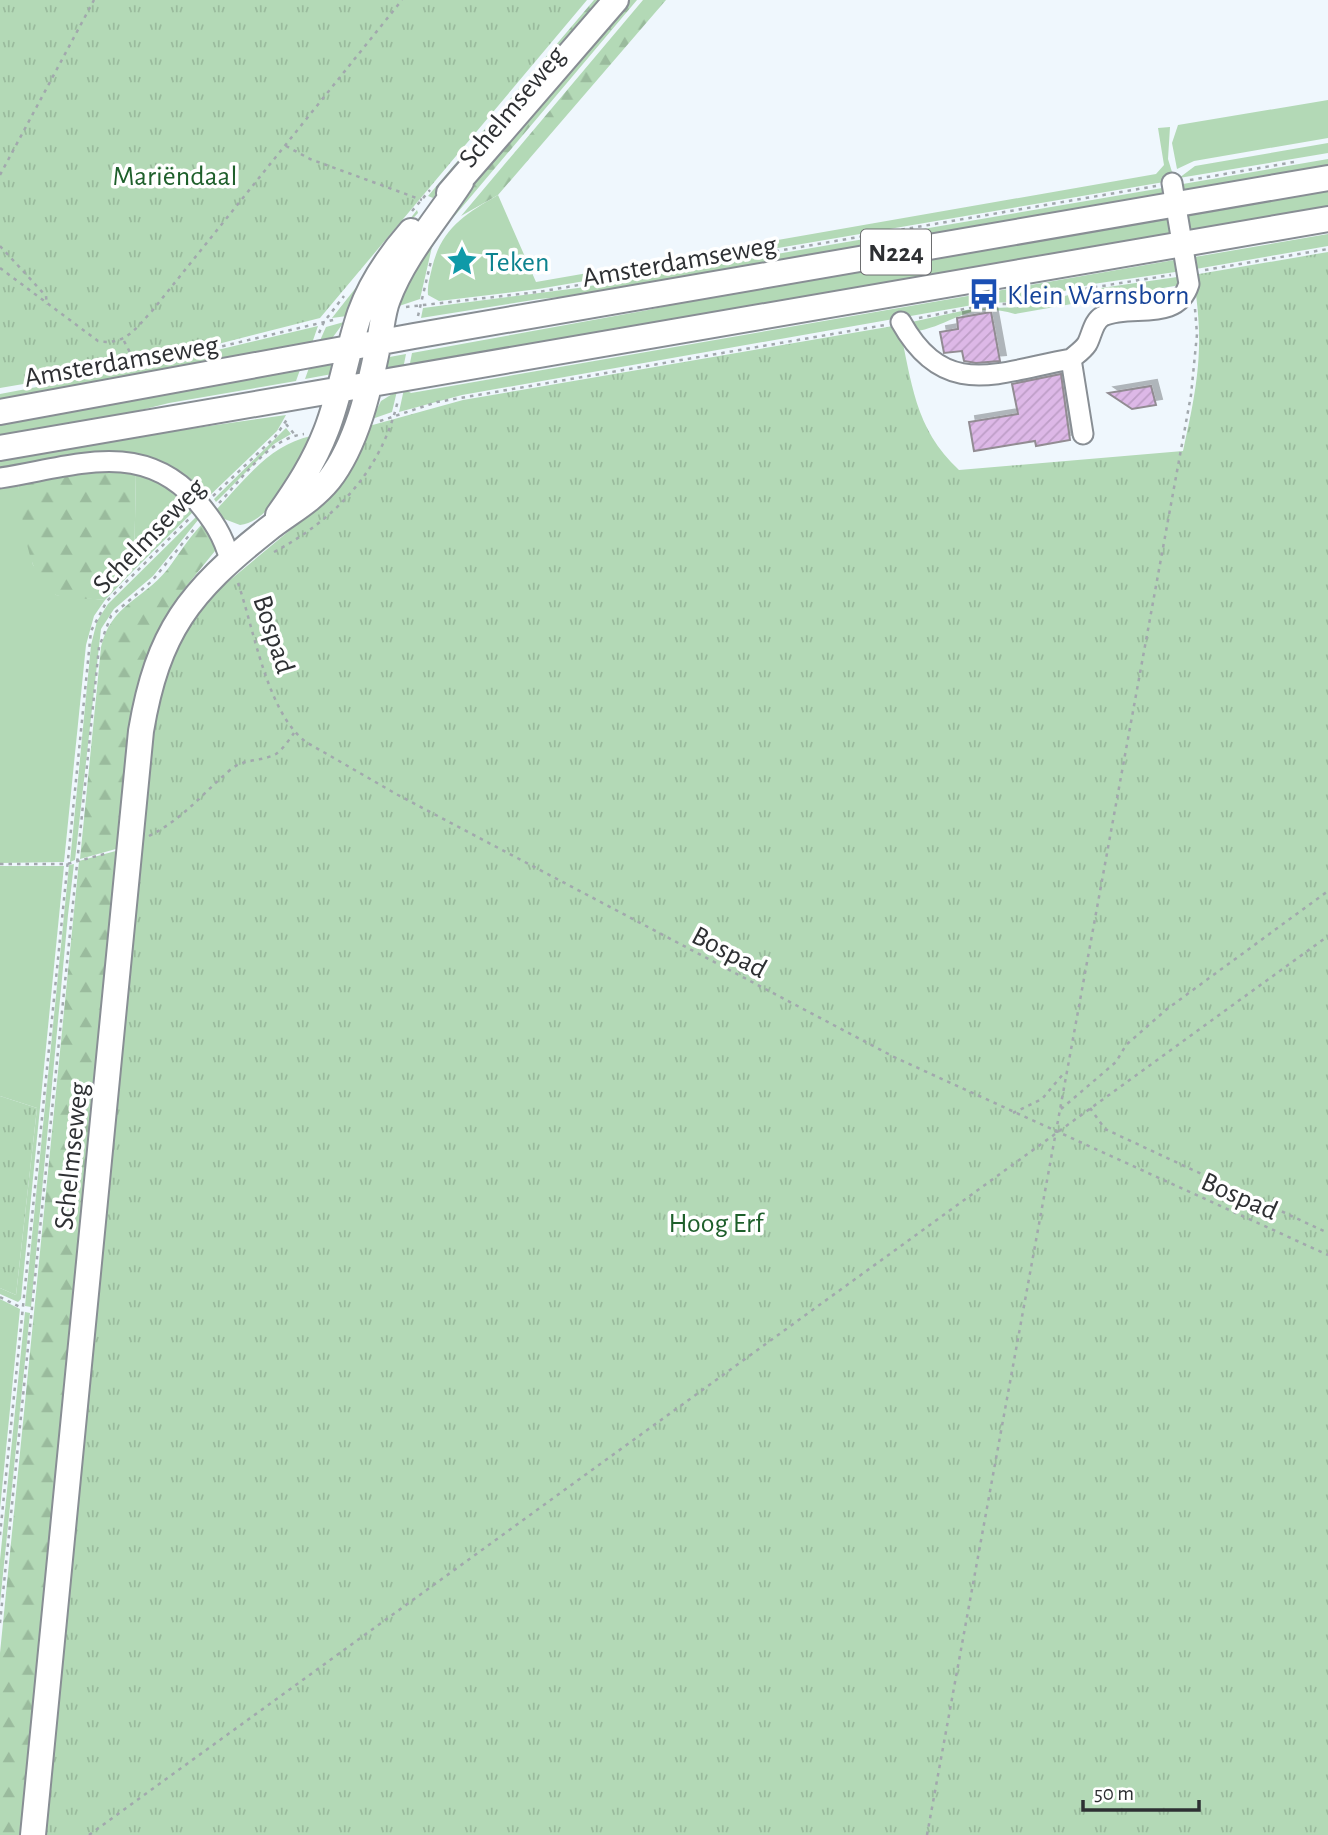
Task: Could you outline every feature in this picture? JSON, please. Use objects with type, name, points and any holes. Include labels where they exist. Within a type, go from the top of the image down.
[{"type":"main road","name":"Schelmseweg","points":[[270,527],[313,463],[341,390],[359,315],[380,273],[397,248],[461,181],[616,0]]},
{"type":"main road","name":"Amsterdamseweg","points":[[0,412],[542,314],[1173,194],[1328,178]]},
{"type":"main road","name":"Schelmseweg","points":[[33,1835],[141,731],[159,656],[176,620],[200,588],[270,527],[298,510],[330,478],[357,424],[369,385],[384,311],[409,258],[461,181]]},
{"type":"main road","name":"N224","points":[[369,385],[1328,219]]},
{"type":"main road","points":[[0,448],[369,385]]},
{"type":"street","points":[[901,322],[914,343],[945,371],[969,376],[1071,359],[1084,348],[1096,323],[1104,315],[1167,310],[1182,298],[1188,278],[1173,194]]},
{"type":"street","points":[[1071,359],[1083,434]]},
{"type":"street","points":[[0,478],[121,460],[137,462],[175,478],[221,530],[230,560]]},
{"type":"path","points":[[0,175],[94,0]]},
{"type":"path","points":[[0,268],[98,341],[112,344],[124,341],[152,311],[402,0]]},
{"type":"path","points":[[286,146],[310,159],[422,200]]},
{"type":"path","name":"Amsterdamseweg","points":[[384,311],[538,292],[1173,194],[1301,161]]},
{"type":"path","points":[[0,246],[46,296],[47,305]]},
{"type":"path","points":[[394,417],[437,402],[901,322],[985,304],[1025,304],[1058,293],[1188,278],[1328,249]]},
{"type":"path","points":[[424,295],[432,259]]},
{"type":"path","points":[[927,1835],[1191,395],[1197,334],[1188,278]]},
{"type":"path","name":"Amsterdamseweg","points":[[150,363],[359,315]]},
{"type":"path","points":[[124,341],[137,366]]},
{"type":"path","name":"Schelmseweg","points":[[0,1535],[88,649],[96,617],[107,601],[271,449],[295,435],[286,424]]},
{"type":"path","name":"Schelmseweg","points":[[0,1623],[99,647],[103,630],[111,616],[152,581],[205,510]]},
{"type":"path","name":"Bospad","points":[[230,560],[266,673],[294,733],[398,796],[727,972],[896,1058],[1055,1133],[1328,1255]]},
{"type":"path","points":[[0,864],[67,864],[131,845],[172,825],[231,769],[250,758],[277,753],[294,733]]},
{"type":"path","points":[[1059,1111],[1116,1062],[1126,1045],[1167,1009],[1328,891]]},
{"type":"path","points":[[89,1835],[1328,936]]},
{"type":"path","points":[[1012,1113],[1042,1099],[1066,1070]]},
{"type":"path","points":[[1090,1108],[1105,1129],[1328,1233]]},
{"type":"path","points":[[0,1297],[23,1308]]},
{"type":"green space","name":"Mariëndaal","points":[[0,0],[587,0],[320,318],[140,364],[0,388]]},
{"type":"green space","points":[[594,0],[605,0],[433,198],[428,196]]},
{"type":"green space","points":[[626,0],[637,0],[452,219],[448,216]]},
{"type":"green space","points":[[643,0],[666,0],[498,195],[461,216]]},
{"type":"green space","points":[[1328,100],[1328,138],[1194,161],[1177,169],[1172,143],[1178,125]]},
{"type":"green space","points":[[1170,127],[1168,159],[1172,172],[1164,182],[538,289],[439,301],[428,295],[436,254],[448,233],[465,216],[498,195],[536,282],[1156,174],[1164,165],[1158,128]]},
{"type":"green space","points":[[1328,143],[1328,153],[1179,178],[1195,166]]},
{"type":"green space","points":[[1328,159],[1328,170],[1180,195],[1177,185]]},
{"type":"green space","points":[[1168,187],[1169,197],[630,291],[539,299],[421,318],[423,308],[578,288]]},
{"type":"green space","points":[[1328,187],[1328,210],[1187,234],[1181,212]]},
{"type":"green space","points":[[417,210],[418,213],[399,233]]},
{"type":"green space","points":[[1170,214],[1173,237],[409,368],[412,353],[648,310],[765,284]]},
{"type":"green space","points":[[439,227],[443,230],[432,247],[420,299],[399,306],[400,289]]},
{"type":"green space","points":[[1328,234],[1328,246],[1190,270],[1189,258]]},
{"type":"green space","points":[[396,237],[347,316],[332,318]]},
{"type":"green space","name":"Hoog Erf","points":[[1328,252],[1328,1835],[40,1835],[153,711],[181,637],[212,595],[331,496],[350,467],[369,426],[463,400],[899,325],[912,385],[924,421],[932,438],[959,470],[1183,451],[1198,364],[1199,322],[1193,275]]},
{"type":"green space","points":[[1180,259],[1182,271],[1093,284],[1018,302],[984,303],[462,395],[399,412],[404,389],[411,393]]},
{"type":"green space","points":[[1184,276],[1186,284],[1015,314],[999,310],[973,312],[913,332],[907,323],[971,309],[1018,307],[1094,289]]},
{"type":"green space","points":[[344,322],[333,337],[318,345],[326,327]]},
{"type":"green space","points":[[318,326],[311,346],[0,403],[0,394],[163,363]]},
{"type":"green space","points":[[406,354],[403,369],[383,370],[384,358]]},
{"type":"green space","points":[[331,362],[334,365],[332,374],[305,379],[310,365]]},
{"type":"green space","points":[[301,367],[296,381],[169,403],[85,424],[0,439],[0,422]]},
{"type":"green space","points":[[397,391],[392,412],[372,419],[381,401]]},
{"type":"green space","points":[[286,415],[277,431],[205,500],[174,469],[158,461],[0,473],[0,456]]},
{"type":"green space","points":[[286,428],[291,434],[274,444],[216,502],[214,499]]},
{"type":"green space","points":[[311,436],[311,441],[283,491],[263,514],[240,525],[219,517],[216,510],[270,455]]},
{"type":"green space","points":[[107,469],[136,469],[134,570],[105,600],[61,597],[46,588],[32,562],[18,484]]},
{"type":"green space","points":[[136,469],[158,476],[194,511],[134,570]]},
{"type":"green space","points":[[18,484],[33,565],[56,595],[105,600],[94,616],[86,645],[64,862],[0,863],[0,486]]},
{"type":"green space","points":[[196,517],[198,520],[153,576],[114,609],[101,629],[75,860],[70,862],[91,645],[97,621],[108,604]]},
{"type":"green space","points":[[204,522],[216,544],[215,551],[184,589],[162,626],[123,847],[80,859],[101,647],[106,633],[120,612],[167,570]]},
{"type":"green space","points":[[123,849],[25,1835],[0,1835],[0,1653],[79,861]]},
{"type":"green space","points":[[74,864],[31,1307],[25,1306],[69,865]]},
{"type":"green space","points":[[0,866],[64,866],[21,1299],[18,1302],[0,1294],[0,1288],[16,1295],[37,1108],[0,1096]]},
{"type":"green space","points":[[0,1096],[37,1108],[16,1295],[0,1288]]},
{"type":"green space","points":[[0,1299],[20,1309],[0,1509]]},
{"type":"green space","points":[[25,1312],[30,1313],[0,1603],[0,1560]]},
{"type":"building","points":[[991,312],[1000,361],[976,363],[964,361],[962,351],[944,353],[940,332],[958,329],[957,318]]},
{"type":"building","points":[[1061,374],[1070,440],[1036,446],[1035,441],[974,451],[969,422],[1018,414],[1012,384]]},
{"type":"building","points":[[1151,386],[1156,405],[1132,409],[1108,393]]},
{"type":"place","name":"Teken","points":[[462,261]]},
{"type":"place","name":"Klein Warnsborn","points":[[984,294]]}]
